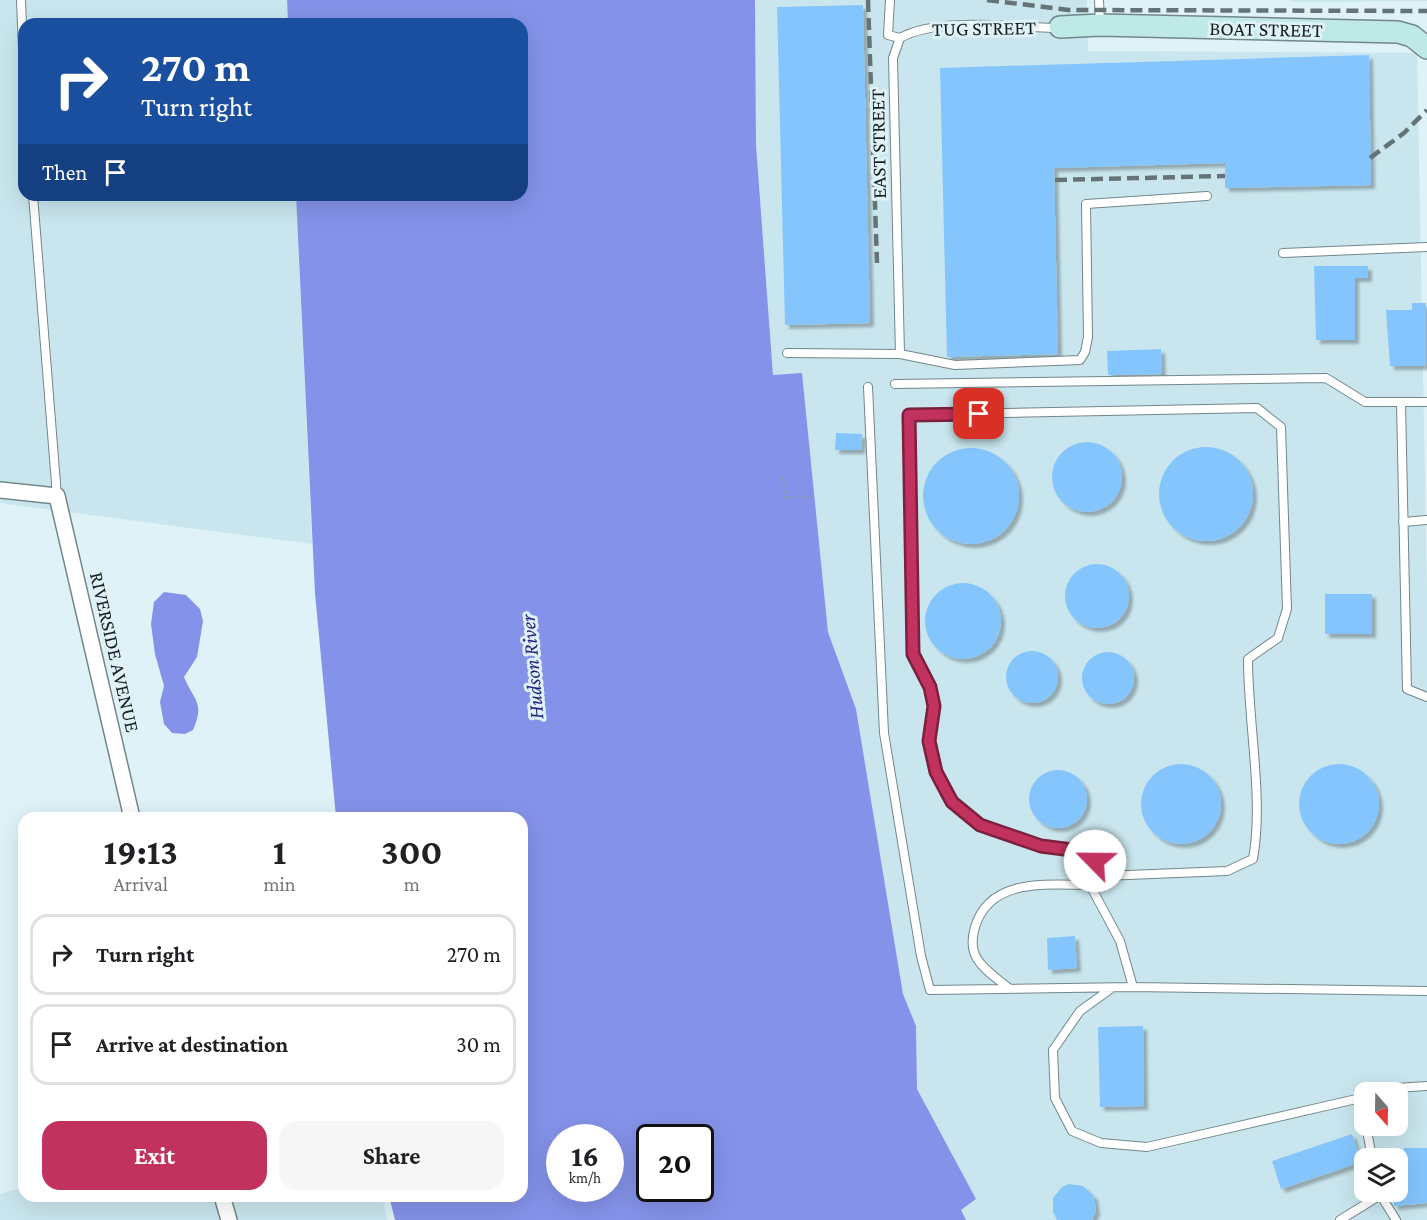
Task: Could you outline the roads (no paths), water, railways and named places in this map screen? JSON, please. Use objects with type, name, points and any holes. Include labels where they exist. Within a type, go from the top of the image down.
[{"type":"street","name":"TUG STREET","points":[[1057,28],[1100,25]]},
{"type":"street","name":"BOAT STREET","points":[[1100,25],[1398,32],[1412,36],[1427,48]]},
{"type":"street","points":[[0,490],[57,496]]},
{"type":"street","name":"RIVERSIDE AVENUE","points":[[57,496],[131,812]]},
{"type":"street","points":[[224,1202],[229,1220]]},
{"type":"lane","points":[[21,0],[22,18]]},
{"type":"lane","points":[[890,0],[888,35],[900,38]]},
{"type":"lane","points":[[1099,0],[1100,25]]},
{"type":"lane","name":"TUG STREET","points":[[900,38],[914,31],[935,26],[1057,28]]},
{"type":"lane","name":"EAST STREET","points":[[900,38],[893,58],[900,354]]},
{"type":"lane","points":[[787,352],[900,354],[955,365],[1080,360],[1085,352],[1088,337],[1086,204],[1207,196]]},
{"type":"lane","name":"RIVERSIDE AVENUE","points":[[33,201],[57,496]]},
{"type":"lane","points":[[1283,253],[1427,247]]},
{"type":"lane","points":[[895,384],[1326,378],[1365,402],[1427,402]]},
{"type":"lane","points":[[868,387],[884,733],[921,956],[930,990],[1133,987],[1427,991]]},
{"type":"lane","points":[[1401,402],[1407,689],[1427,697]]},
{"type":"lane","points":[[1010,989],[976,962],[971,940],[980,911],[1001,893],[1028,885],[1090,885],[1103,876],[1227,871],[1253,859],[1258,831],[1248,702],[1248,659],[1278,638],[1287,609],[1281,427],[1257,408],[909,415],[913,654],[930,687],[934,706],[929,741],[936,772],[952,802],[980,825],[1041,846],[1080,851],[1095,861],[1103,876]]},
{"type":"lane","points":[[1403,522],[1427,520]]},
{"type":"lane","points":[[1090,885],[1120,941],[1133,987]]},
{"type":"lane","points":[[1113,987],[1080,1011],[1053,1050],[1055,1098],[1072,1131],[1101,1143],[1147,1147],[1354,1100]]},
{"type":"lane","points":[[1408,1087],[1427,1086]]},
{"type":"lane","points":[[1340,1220],[1366,1202]]},
{"type":"lane","points":[[1384,1202],[1396,1220]]},
{"type":"water","name":"Hudson River","points":[[287,0],[755,0],[756,145],[773,375],[802,373],[828,632],[856,709],[903,994],[916,1026],[917,1089],[976,1199],[961,1210],[966,1220],[395,1220],[390,1202],[528,1202],[528,812],[336,812],[315,593],[296,201],[528,201],[528,18],[288,18]]},
{"type":"water","points":[[164,592],[186,595],[200,609],[203,621],[197,657],[184,677],[198,707],[193,730],[185,734],[172,733],[164,724],[160,702],[164,686],[155,654],[151,624],[154,602]]},
{"type":"railway","points":[[868,0],[877,263]]},
{"type":"railway","points":[[987,0],[1069,10],[1427,11]]},
{"type":"railway","points":[[1370,158],[1404,133],[1427,110]]},
{"type":"railway","points":[[1055,180],[1225,176]]}]
